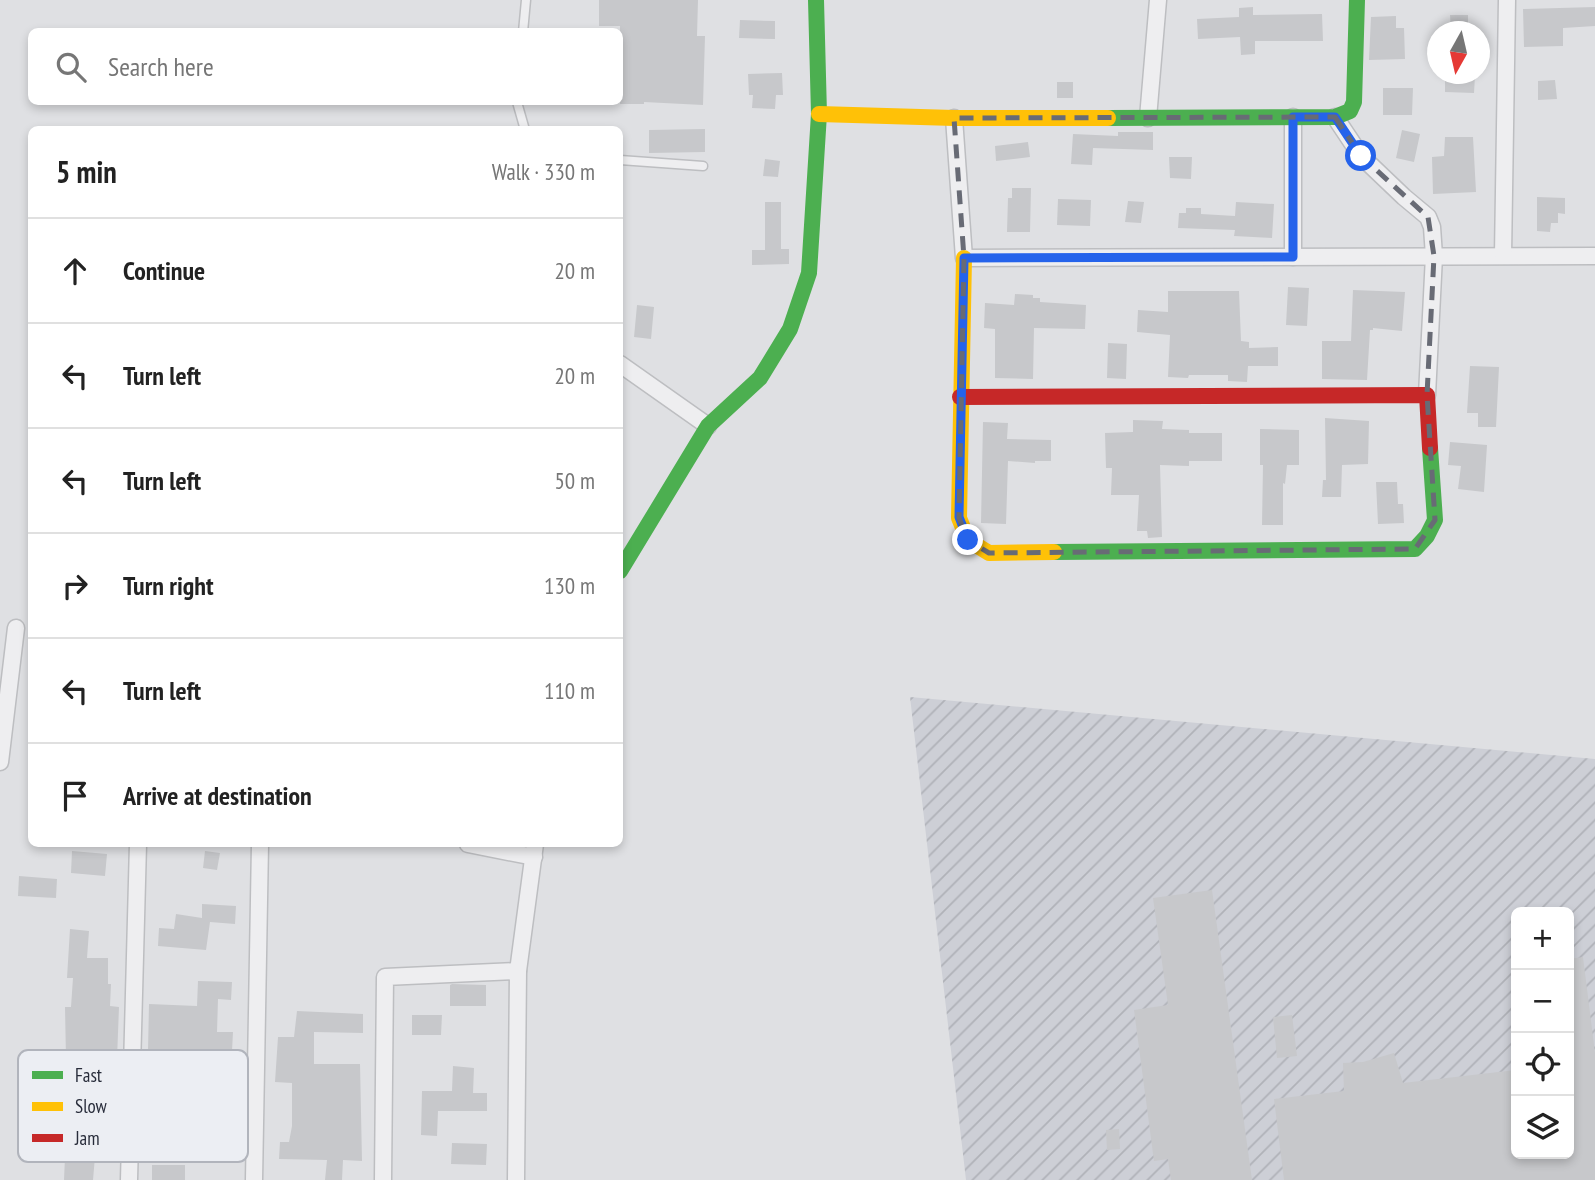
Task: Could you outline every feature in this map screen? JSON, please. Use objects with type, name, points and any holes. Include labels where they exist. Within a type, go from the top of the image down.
[{"type":"street","points":[[623,567],[708,426],[760,378],[790,329],[809,273],[819,114],[816,0]]},
{"type":"street","points":[[1148,118],[1158,0]]},
{"type":"street","points":[[819,114],[954,118],[1335,117],[1350,111],[1354,102],[1357,0]]},
{"type":"street","points":[[1503,255],[1507,0]]},
{"type":"street","points":[[1293,117],[1293,257]]},
{"type":"street","points":[[954,118],[964,258],[959,517],[968,540],[989,552],[1415,549],[1427,536],[1435,520],[1426,395],[1434,256],[1432,227],[1428,217],[1361,156],[1335,117]]},
{"type":"street","points":[[964,258],[1595,256]]},
{"type":"street","points":[[623,366],[708,426]]},
{"type":"street","points":[[960,397],[1426,395]]},
{"type":"street","points":[[0,762],[16,628]]},
{"type":"street","points":[[132,1050],[138,847]]},
{"type":"street","points":[[254,1180],[260,847]]},
{"type":"street","points":[[501,847],[534,850],[518,971],[516,1180]]},
{"type":"street","points":[[383,1180],[385,977],[518,971]]},
{"type":"street","points":[[129,1162],[129,1180]]},
{"type":"lane","points":[[523,28],[526,0]]},
{"type":"lane","points":[[518,105],[524,126]]},
{"type":"lane","points":[[623,160],[702,166]]},
{"type":"highlighted area","points":[[1335,117],[1361,156],[1428,217],[1434,256],[1427,395],[1435,520],[1415,549],[989,553],[968,540],[959,518],[964,258],[954,118]]},
{"type":"shaded area","points":[[910,697],[1595,759],[1595,1180],[966,1180]]},
{"type":"building","points":[[599,0],[698,0],[697,36],[705,36],[703,105],[644,102],[623,104],[623,28],[599,26]]},
{"type":"building","points":[[1253,7],[1253,15],[1322,14],[1323,41],[1255,41],[1255,54],[1241,55],[1240,37],[1198,39],[1197,19],[1239,17],[1239,8]]},
{"type":"building","points":[[1595,7],[1595,26],[1563,28],[1563,46],[1524,47],[1523,9]]},
{"type":"building","points":[[1450,15],[1468,15],[1468,21],[1450,21]]},
{"type":"building","points":[[1396,16],[1396,28],[1404,28],[1405,59],[1369,60],[1371,17]]},
{"type":"building","points":[[740,20],[775,21],[775,39],[739,38]]},
{"type":"building","points":[[782,73],[783,95],[776,95],[775,109],[752,108],[753,95],[749,95],[748,74]]},
{"type":"building","points":[[1555,80],[1557,99],[1538,100],[1538,81]]},
{"type":"building","points":[[1057,82],[1073,82],[1073,98],[1057,98]]},
{"type":"building","points":[[1445,84],[1475,84],[1474,93],[1445,92]]},
{"type":"building","points":[[1383,88],[1413,88],[1412,115],[1383,115]]},
{"type":"building","points":[[705,129],[705,152],[649,153],[649,130]]},
{"type":"building","points":[[1402,130],[1420,134],[1414,162],[1396,158]]},
{"type":"building","points":[[1118,132],[1153,132],[1153,150],[1093,148],[1092,165],[1071,164],[1073,134],[1118,136]]},
{"type":"building","points":[[1445,137],[1473,137],[1476,192],[1433,194],[1432,157],[1444,156]]},
{"type":"building","points":[[1028,142],[1030,157],[996,161],[995,146]]},
{"type":"building","points":[[1169,157],[1192,157],[1191,179],[1170,178]]},
{"type":"building","points":[[765,159],[780,161],[778,177],[763,176]]},
{"type":"building","points":[[1012,188],[1031,188],[1030,232],[1007,232],[1008,198],[1012,198]]},
{"type":"building","points":[[1537,197],[1565,198],[1565,214],[1558,213],[1558,223],[1551,223],[1550,232],[1537,231]]},
{"type":"building","points":[[1058,199],[1091,200],[1090,226],[1057,225]]},
{"type":"building","points":[[1128,201],[1144,202],[1141,223],[1125,222]]},
{"type":"building","points":[[765,202],[781,202],[781,249],[789,249],[789,264],[752,265],[752,250],[765,250]]},
{"type":"building","points":[[1236,202],[1274,204],[1272,238],[1234,236],[1235,230],[1178,228],[1179,213],[1186,213],[1186,208],[1201,208],[1201,214],[1235,216]]},
{"type":"building","points":[[1288,287],[1309,288],[1307,326],[1286,325]]},
{"type":"building","points":[[1353,290],[1405,292],[1402,331],[1370,330],[1367,380],[1322,379],[1322,341],[1351,341]]},
{"type":"building","points":[[1168,291],[1239,291],[1241,341],[1249,342],[1249,348],[1278,347],[1278,366],[1248,366],[1247,382],[1228,381],[1228,375],[1168,377],[1170,335],[1137,332],[1138,310],[1168,312]]},
{"type":"building","points":[[1015,294],[1033,295],[1033,298],[1040,298],[1040,302],[1086,305],[1085,329],[1034,328],[1033,379],[995,378],[995,329],[984,328],[985,303],[1014,305]]},
{"type":"building","points":[[637,305],[654,307],[651,339],[634,337]]},
{"type":"building","points":[[1108,343],[1127,344],[1126,379],[1107,378]]},
{"type":"building","points":[[1470,366],[1499,367],[1496,427],[1478,427],[1478,413],[1467,413]]},
{"type":"building","points":[[1325,418],[1369,421],[1368,464],[1342,465],[1341,497],[1322,497],[1323,480],[1326,480]]},
{"type":"building","points":[[1133,420],[1163,421],[1162,429],[1189,430],[1189,433],[1222,433],[1222,461],[1189,461],[1189,466],[1160,465],[1162,537],[1148,538],[1147,531],[1137,531],[1139,495],[1111,495],[1112,468],[1106,468],[1105,433],[1133,432]]},
{"type":"building","points":[[983,422],[1008,423],[1007,439],[1051,440],[1051,461],[1008,461],[1006,524],[981,523]]},
{"type":"building","points":[[1260,429],[1299,430],[1299,465],[1287,465],[1285,484],[1283,483],[1283,525],[1262,525],[1263,465],[1260,465]]},
{"type":"building","points":[[1450,442],[1487,445],[1484,492],[1458,489],[1461,466],[1448,465]]},
{"type":"building","points":[[1376,482],[1397,482],[1398,504],[1403,504],[1404,523],[1378,524]]},
{"type":"building","points":[[72,851],[107,854],[105,876],[71,873]]},
{"type":"building","points":[[205,851],[220,853],[217,870],[203,868]]},
{"type":"building","points":[[19,876],[57,879],[56,898],[18,896]]},
{"type":"building","points":[[1212,890],[1252,1180],[1171,1180],[1168,1159],[1154,1161],[1134,1010],[1168,1005],[1153,898]]},
{"type":"building","points":[[202,904],[236,906],[235,924],[210,922],[206,950],[158,946],[159,928],[174,929],[176,914],[202,918]]},
{"type":"building","points":[[70,929],[89,931],[87,958],[108,958],[110,1006],[119,1007],[117,1050],[66,1050],[65,1007],[71,1007],[73,978],[67,978]]},
{"type":"building","points":[[1583,957],[1595,1053],[1595,1180],[1284,1180],[1274,1099],[1344,1091],[1343,1063],[1363,1062],[1394,1053],[1403,1083],[1511,1071],[1511,1159],[1574,1159],[1574,958]]},
{"type":"building","points":[[198,981],[232,982],[231,1000],[218,999],[217,1032],[233,1032],[232,1050],[148,1050],[149,1004],[197,1006]]},
{"type":"building","points":[[452,984],[486,985],[486,1006],[450,1006]]},
{"type":"building","points":[[297,1011],[363,1014],[363,1033],[314,1032],[314,1064],[360,1064],[362,1161],[343,1160],[342,1180],[325,1180],[327,1160],[279,1159],[280,1142],[289,1142],[292,1126],[292,1083],[275,1082],[278,1037],[294,1037]]},
{"type":"building","points":[[412,1015],[442,1015],[441,1035],[412,1035]]},
{"type":"building","points":[[1292,1015],[1297,1056],[1277,1058],[1273,1017]]},
{"type":"building","points":[[453,1066],[474,1068],[473,1093],[487,1093],[487,1111],[438,1111],[437,1136],[421,1135],[422,1091],[452,1091]]},
{"type":"building","points":[[1119,1129],[1120,1149],[1107,1150],[1106,1130]]},
{"type":"building","points":[[452,1143],[487,1144],[486,1165],[451,1164]]},
{"type":"building","points":[[65,1162],[95,1162],[93,1180],[64,1180]]},
{"type":"building","points":[[152,1165],[185,1165],[185,1180],[152,1180]]},
{"type":"traffic: fast","points":[[623,566],[708,426],[760,378],[790,329],[809,273],[819,114],[816,0]]},
{"type":"traffic: fast","points":[[1108,118],[1335,117],[1350,111],[1354,102],[1357,0]]},
{"type":"traffic: fast","points":[[1054,552],[1415,549],[1427,536],[1435,520],[1430,448]]},
{"type":"traffic: slow","points":[[819,114],[954,118],[1108,118]]},
{"type":"traffic: slow","points":[[964,258],[959,518],[968,540],[989,553],[1054,552]]},
{"type":"traffic: jam","points":[[960,397],[1427,395],[1430,448]]},
{"type":"route","points":[[968,540],[959,517],[964,258],[1293,257],[1293,117],[1335,117],[1361,156]]}]
